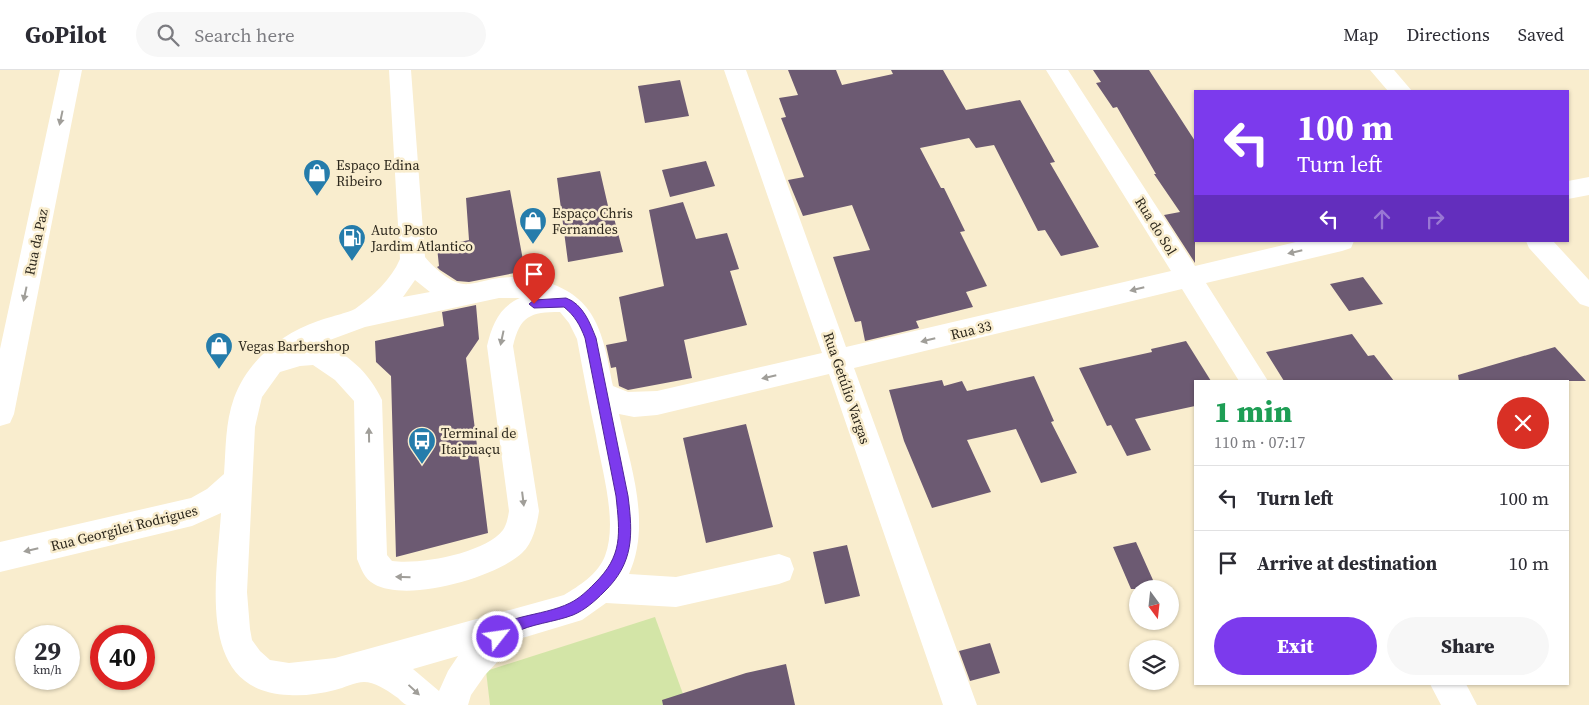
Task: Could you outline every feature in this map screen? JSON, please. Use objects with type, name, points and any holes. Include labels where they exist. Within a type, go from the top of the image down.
[{"type":"street","name":"Rua da Paz","points":[[0,414],[71,70]]},
{"type":"street","points":[[359,318],[396,291],[406,276],[413,259],[400,70]]},
{"type":"street","name":"Rua Getúlio Vargas","points":[[735,70],[960,705]]},
{"type":"street","name":"Rua do Sol","points":[[1057,70],[1253,380]]},
{"type":"street","points":[[1381,70],[1400,90]]},
{"type":"street","points":[[1569,190],[1589,186]]},
{"type":"street","name":"Rua 33","points":[[601,393],[615,402],[627,406],[641,406],[838,362],[1188,276],[1338,242]]},
{"type":"street","points":[[1539,242],[1589,297]]},
{"type":"street","points":[[413,259],[423,273],[435,283],[449,290],[467,295]]},
{"type":"street","points":[[498,288],[529,288],[555,295],[566,302],[577,312],[585,324],[590,338],[622,496],[625,521],[622,556],[611,576],[588,599],[572,609],[328,675],[300,679],[282,679],[264,673],[249,664],[240,650],[234,633],[232,616],[241,428],[246,404],[253,387],[273,362],[287,350],[320,330],[359,318],[498,288]]},
{"type":"street","points":[[273,362],[310,354],[319,355],[329,359],[362,387],[368,400],[372,559],[378,569],[388,575],[400,578],[422,576],[475,563],[500,552],[513,542],[521,528],[524,511],[500,346],[502,335],[510,316],[521,308],[542,303],[566,302]]},
{"type":"street","name":"Rua Georgilei Rodrigues","points":[[0,557],[192,512],[218,500],[238,479]]},
{"type":"street","points":[[601,587],[676,592],[779,569]]},
{"type":"street","points":[[451,705],[453,696],[470,667],[486,647],[510,627]]},
{"type":"street","points":[[364,666],[393,674],[412,687],[429,705]]},
{"type":"street","points":[[1448,685],[1460,705]]},
{"type":"green space","points":[[655,617],[687,705],[490,705],[486,671]]},
{"type":"building","points":[[788,70],[836,70],[842,85],[893,74],[891,70],[943,70],[966,110],[1020,100],[1055,162],[1050,163],[1099,247],[1061,256],[1045,230],[1038,231],[994,145],[976,148],[969,138],[920,148],[941,188],[944,188],[965,231],[960,232],[987,286],[966,292],[973,307],[916,321],[919,328],[865,341],[861,321],[855,322],[833,257],[870,250],[852,205],[803,216],[788,180],[804,177],[781,118],[786,117],[779,98],[798,95]]},
{"type":"building","points":[[1093,70],[1149,70],[1194,139],[1195,263],[1164,215],[1180,212],[1154,174],[1156,174],[1117,107],[1113,108],[1096,83],[1101,82]]},
{"type":"building","points":[[680,80],[689,116],[645,123],[638,86]]},
{"type":"building","points":[[706,161],[715,186],[670,197],[662,170]]},
{"type":"building","points":[[600,171],[611,219],[614,218],[623,252],[568,262],[557,178]]},
{"type":"building","points":[[510,190],[525,271],[469,282],[457,281],[440,270],[437,267],[439,266],[437,247],[469,240],[466,198]]},
{"type":"building","points":[[683,202],[696,239],[727,233],[739,269],[730,271],[747,325],[684,340],[692,378],[628,390],[619,386],[616,367],[611,368],[606,345],[627,341],[619,297],[664,286],[649,210]]},
{"type":"building","points":[[1363,277],[1383,304],[1349,311],[1330,284]]},
{"type":"building","points":[[476,305],[479,339],[466,358],[488,533],[396,557],[391,376],[376,362],[375,341],[444,326],[442,312]]},
{"type":"building","points":[[1352,334],[1368,356],[1374,355],[1393,380],[1283,380],[1266,352]]},
{"type":"building","points":[[1186,341],[1210,380],[1194,380],[1194,406],[1135,419],[1151,450],[1127,456],[1111,425],[1107,426],[1079,368],[1152,352],[1151,349]]},
{"type":"building","points":[[1555,347],[1586,381],[1459,380],[1458,375]]},
{"type":"building","points":[[1034,376],[1054,421],[1051,422],[1077,473],[1041,483],[1016,429],[967,440],[991,492],[932,508],[904,441],[889,390],[942,380],[944,386],[962,381],[967,391]]},
{"type":"building","points":[[746,424],[773,527],[706,543],[683,438]]},
{"type":"building","points":[[1136,542],[1153,580],[1129,580],[1129,584],[1113,547]]},
{"type":"building","points":[[847,545],[860,596],[825,604],[813,552]]},
{"type":"building","points":[[990,643],[1000,673],[970,681],[959,651]]},
{"type":"building","points":[[786,664],[795,705],[663,705],[662,700],[746,673]]},
{"type":"place","name":"Espaço Edina Ribeiro","points":[[317,197]]},
{"type":"place","name":"Espaço Chris Fernandes","points":[[533,245]]},
{"type":"place","name":"Auto Posto Jardim Atlantico","points":[[352,262]]},
{"type":"place","name":"Vegas Barbershop","points":[[219,370]]},
{"type":"place","name":"Terminal de Itaipuaçu","points":[[422,465]]},
{"type":"route","points":[[498,637],[510,627],[572,609],[588,599],[601,587],[618,566],[624,546],[625,521],[622,496],[590,338],[585,324],[577,312],[566,302],[534,304]]}]
